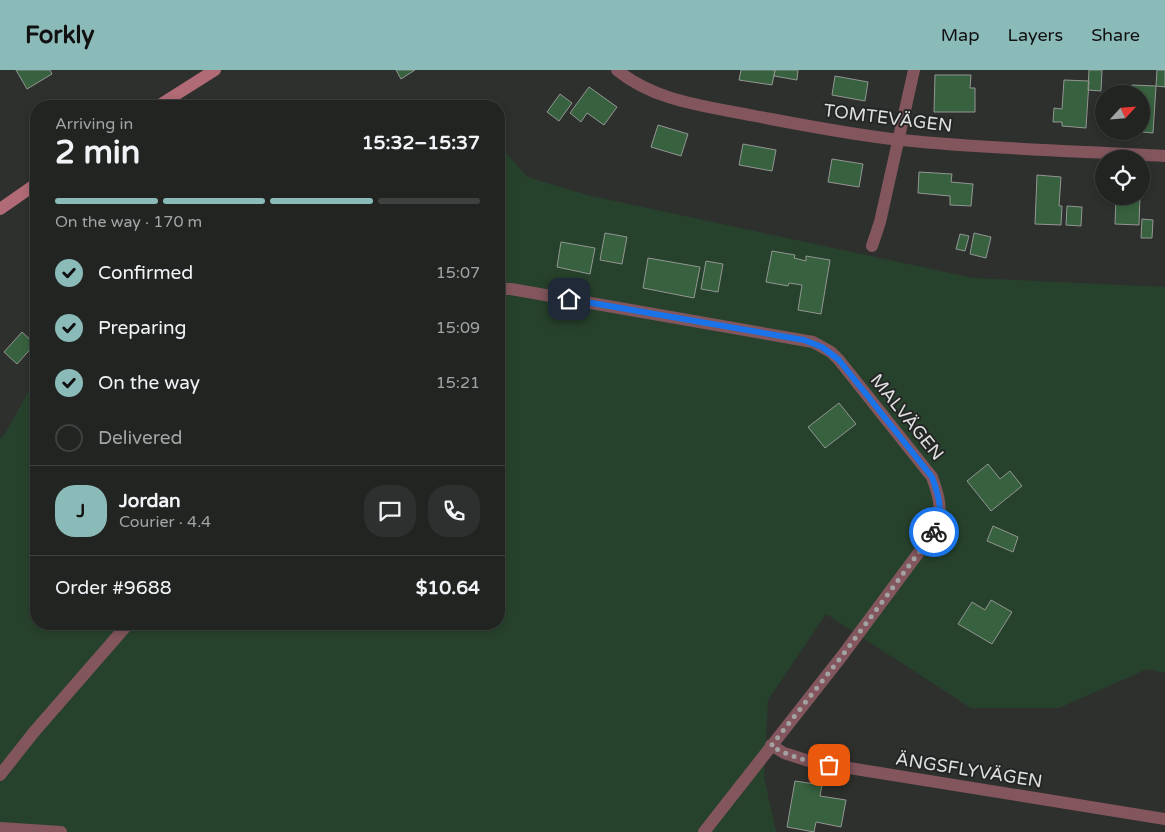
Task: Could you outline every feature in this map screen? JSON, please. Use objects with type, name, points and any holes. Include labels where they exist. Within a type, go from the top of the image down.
[{"type":"street","points":[[168,100],[216,70]]},
{"type":"street","name":"TOMTEVÄGEN","points":[[617,70],[628,79],[652,92],[684,102],[899,140],[967,146],[1165,156]]},
{"type":"street","points":[[872,246],[880,222],[914,70]]},
{"type":"street","points":[[0,209],[30,188]]},
{"type":"street","name":"MALVÄGEN","points":[[505,290],[530,292],[813,342],[831,352],[839,360],[932,477],[939,496],[940,518],[934,532],[842,656],[704,832]]},
{"type":"street","points":[[0,775],[34,732],[123,630]]},
{"type":"street","name":"ÄNGSFLYVÄGEN","points":[[771,746],[784,753],[812,762],[1165,819]]},
{"type":"street","points":[[0,828],[61,832]]},
{"type":"green space","points":[[505,152],[527,177],[587,195],[973,278],[1165,287],[1165,673],[1147,669],[1059,708],[971,708],[826,614],[768,700],[764,777],[776,832],[0,832],[0,439],[6,432],[30,389],[30,630],[505,630]]},
{"type":"building","points":[[16,70],[50,70],[52,74],[27,89]]},
{"type":"building","points":[[396,70],[415,70],[401,79]]},
{"type":"building","points":[[741,70],[775,70],[772,85],[739,80]]},
{"type":"building","points":[[775,70],[798,70],[797,80],[774,76]]},
{"type":"building","points":[[1089,70],[1102,70],[1101,85],[1095,85],[1095,91],[1088,90]]},
{"type":"building","points":[[1157,70],[1165,70],[1165,87],[1156,86]]},
{"type":"building","points":[[935,75],[971,75],[970,88],[975,88],[975,112],[934,112]]},
{"type":"building","points":[[835,76],[868,82],[865,101],[832,95]]},
{"type":"building","points":[[1064,80],[1089,81],[1086,128],[1062,126],[1062,122],[1053,122],[1054,108],[1062,109]]},
{"type":"building","points":[[1150,86],[1156,86],[1153,133],[1150,133]]},
{"type":"building","points":[[589,87],[617,107],[604,125],[587,113],[581,122],[570,113]]},
{"type":"building","points":[[560,94],[572,103],[559,121],[547,112]]},
{"type":"building","points":[[658,125],[688,134],[681,156],[651,147]]},
{"type":"building","points":[[743,144],[776,150],[772,171],[739,165]]},
{"type":"building","points":[[832,159],[863,164],[859,187],[828,182]]},
{"type":"building","points":[[919,172],[952,174],[951,182],[973,184],[971,206],[950,205],[950,196],[918,193]]},
{"type":"building","points":[[1037,175],[1061,177],[1059,206],[1062,206],[1061,225],[1035,224]]},
{"type":"building","points":[[1116,205],[1140,205],[1139,225],[1115,224]]},
{"type":"building","points":[[1067,206],[1082,207],[1081,226],[1066,225]]},
{"type":"building","points":[[1142,219],[1153,220],[1152,238],[1141,238]]},
{"type":"building","points":[[605,233],[627,237],[622,264],[600,260]]},
{"type":"building","points":[[974,233],[991,237],[986,258],[970,254]]},
{"type":"building","points":[[960,234],[969,236],[965,251],[956,249]]},
{"type":"building","points":[[561,242],[595,248],[590,274],[557,267]]},
{"type":"building","points":[[772,251],[795,255],[794,258],[806,261],[806,256],[830,260],[821,314],[798,310],[802,285],[789,283],[788,286],[766,282]]},
{"type":"building","points":[[648,258],[700,267],[694,298],[643,288]]},
{"type":"building","points":[[706,261],[723,264],[718,292],[701,289]]},
{"type":"building","points":[[22,332],[30,339],[30,350],[17,364],[4,352]]},
{"type":"building","points":[[839,403],[856,424],[825,448],[808,427]]},
{"type":"building","points":[[988,464],[1000,479],[1010,471],[1022,486],[991,511],[967,481]]},
{"type":"building","points":[[993,526],[1018,537],[1013,552],[987,541]]},
{"type":"building","points":[[991,600],[1012,612],[992,644],[958,624],[972,602],[985,610]]},
{"type":"building","points":[[795,781],[822,785],[820,796],[846,800],[841,827],[816,822],[814,832],[787,827]]},
{"type":"way so far","points":[[829,765],[784,753],[771,746],[842,656],[934,532]]},
{"type":"route","points":[[569,299],[804,340],[813,342],[831,352],[932,477],[939,496],[940,518],[934,532]]}]
